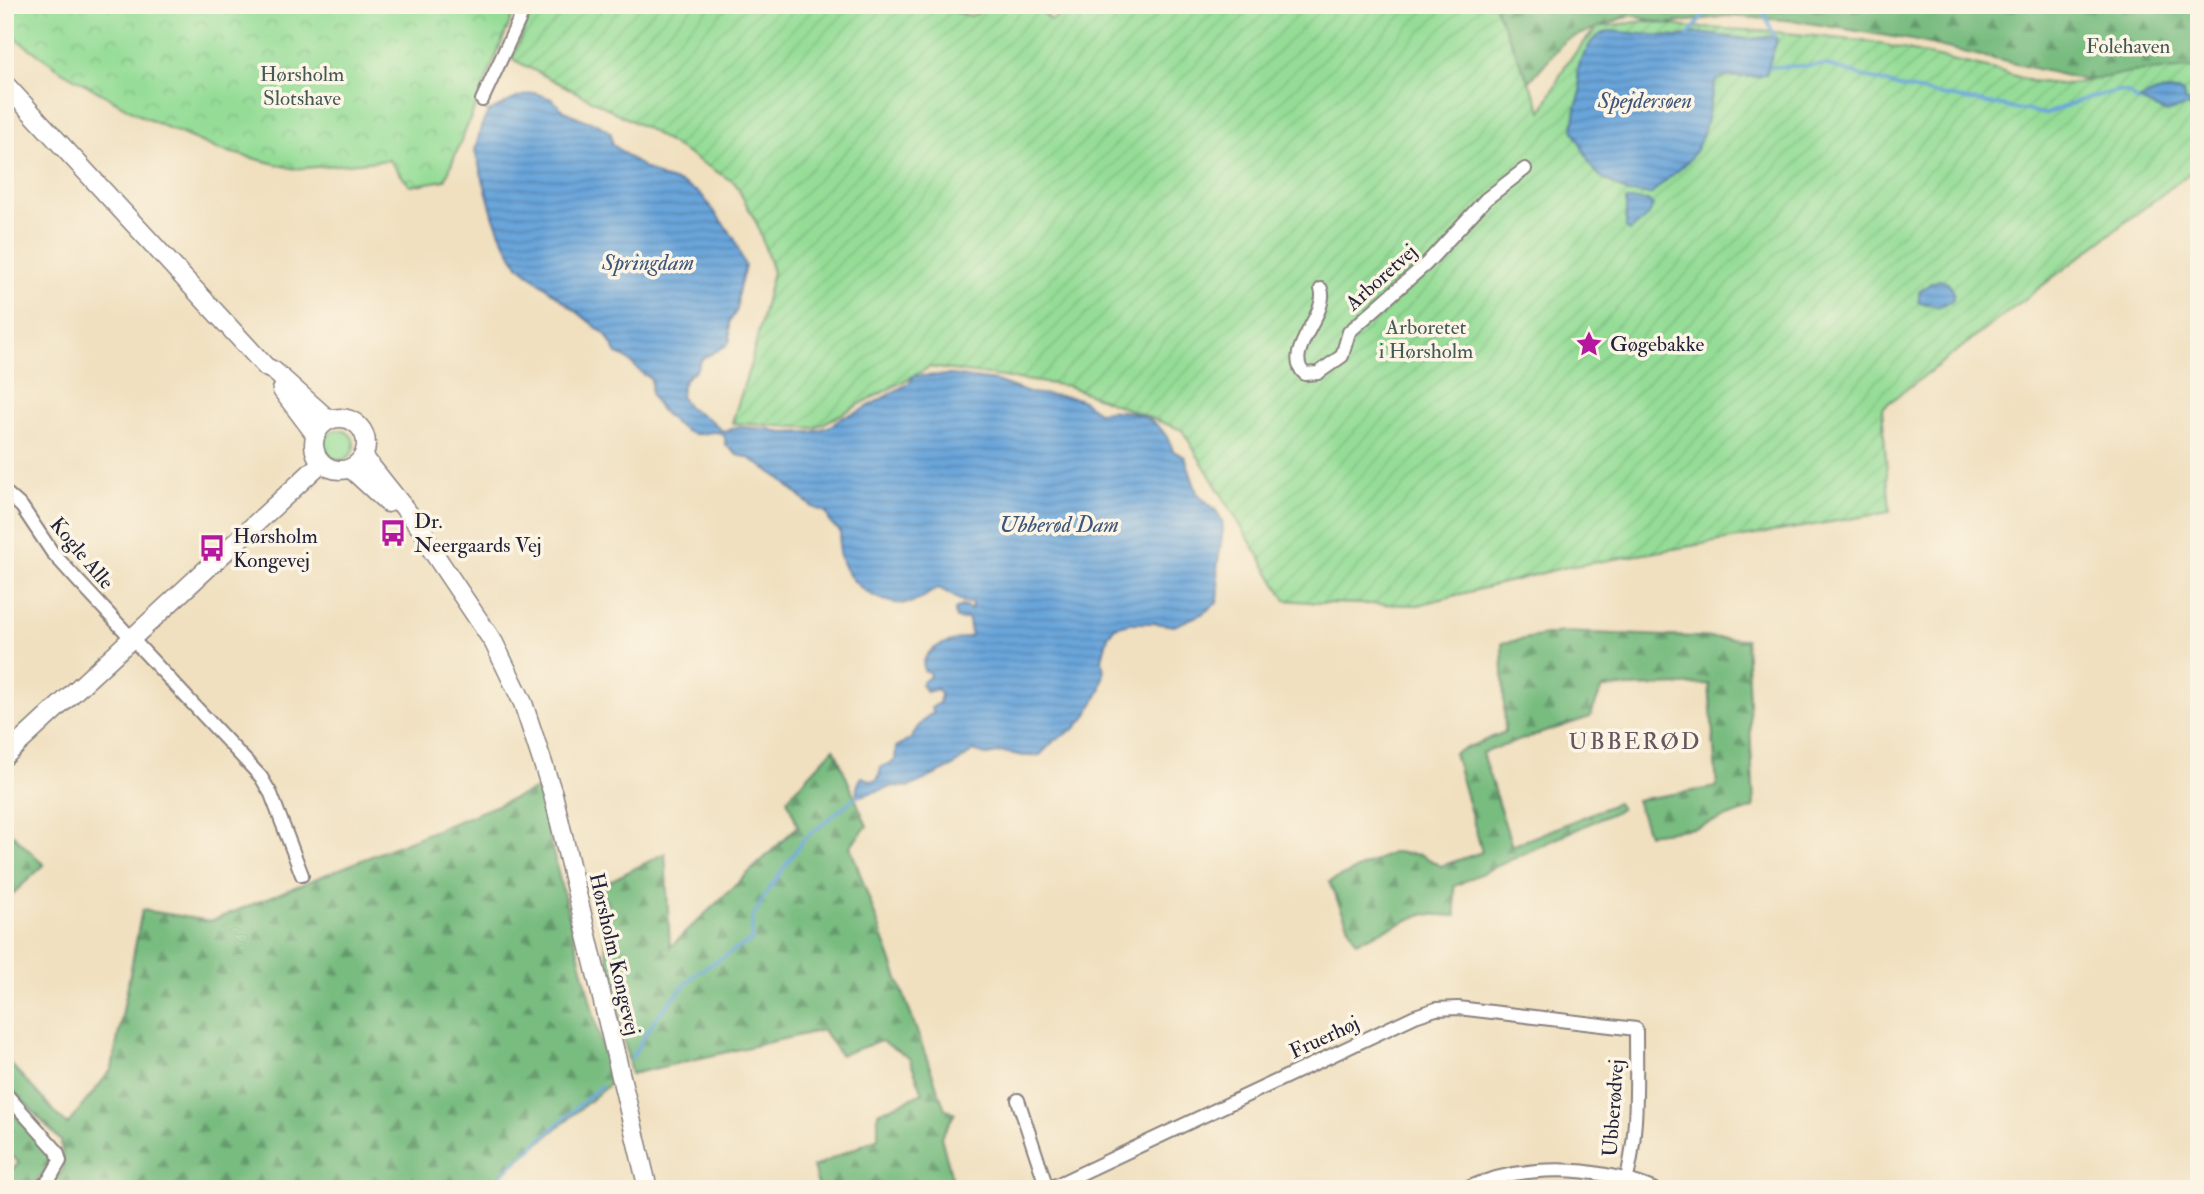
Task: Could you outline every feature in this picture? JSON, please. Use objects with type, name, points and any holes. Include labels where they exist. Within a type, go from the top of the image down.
[{"type":"main road","points":[[5,85],[266,367],[315,434]]},
{"type":"main road","points":[[266,367],[329,420]]},
{"type":"main road","points":[[341,418],[359,426],[365,440],[357,462],[341,470],[331,469],[321,463],[315,454],[315,434],[329,420],[341,418]]},
{"type":"main road","name":"Hørsholm Kongevej","points":[[357,462],[425,534],[431,549],[494,643],[523,703],[549,781],[648,1189]]},
{"type":"main road","points":[[5,755],[321,463]]},
{"type":"street","points":[[482,100],[526,5]]},
{"type":"street","name":"Arboretvej","points":[[1321,289],[1324,296],[1318,313],[1306,332],[1298,363],[1305,374],[1318,373],[1342,356],[1349,332],[1426,264],[1486,200],[1525,169]]},
{"type":"street","name":"Kogle Alle","points":[[5,492],[22,507],[52,552],[261,777],[271,794],[302,875]]},
{"type":"street","name":"Fruerhøj","points":[[1018,1100],[1047,1188],[1415,1016],[1436,1009],[1458,1008],[1636,1029]]},
{"type":"street","name":"Ubberødvej","points":[[1625,1184],[1636,1086],[1636,1029]]},
{"type":"street","points":[[5,1093],[57,1151],[60,1161],[39,1189]]},
{"type":"street","points":[[1465,1189],[1511,1174],[1585,1170],[1625,1184],[1653,1189]]},
{"type":"green space","name":"Hørsholm Slotshave","points":[[5,5],[517,5],[445,180],[410,186],[389,160],[295,169],[217,149],[143,117],[62,71],[5,31]]},
{"type":"green space","name":"Arboretet i Hørsholm","points":[[534,5],[928,5],[971,16],[978,13],[979,5],[1035,5],[1051,20],[1079,5],[1494,5],[1542,111],[1566,64],[1597,27],[1646,21],[1686,27],[1766,31],[1872,42],[2000,71],[2030,81],[2067,85],[2131,72],[2199,68],[2199,166],[1882,408],[1890,512],[1562,568],[1418,605],[1286,600],[1182,430],[1068,386],[930,367],[815,428],[732,423],[751,363],[773,272],[757,224],[735,183],[644,127],[512,59]]},
{"type":"green space","name":"Folehaven","points":[[1494,5],[2199,5],[2199,80],[2123,89],[1912,40],[1796,21],[1727,16],[1666,24],[1630,15],[1565,40],[1529,82]]},
{"type":"green space","points":[[339,430],[350,434],[354,445],[350,456],[339,460],[328,456],[324,445],[328,434]]},
{"type":"green space","points":[[1562,632],[1746,639],[1754,808],[1694,828],[1648,834],[1636,800],[1717,787],[1709,684],[1602,688],[1590,717],[1482,753],[1512,846],[1617,803],[1621,809],[1454,886],[1456,916],[1422,914],[1356,942],[1329,882],[1394,852],[1422,855],[1441,866],[1482,852],[1454,753],[1505,732],[1502,643]]},
{"type":"green space","points":[[834,748],[867,826],[850,846],[945,1109],[955,1113],[941,1137],[955,1189],[819,1189],[813,1167],[878,1138],[878,1113],[923,1093],[909,1058],[881,1041],[840,1055],[823,1030],[631,1074],[594,889],[665,853],[670,947],[798,826],[787,799]]},
{"type":"green space","points":[[537,789],[611,1083],[491,1183],[468,1189],[47,1189],[63,1170],[61,1141],[5,1082],[5,1058],[67,1125],[112,1069],[142,910],[211,921]]},
{"type":"green space","points":[[5,827],[44,865],[5,901]]},
{"type":"green space","points":[[5,1104],[49,1151],[49,1168],[28,1189],[5,1189],[5,1176],[19,1163],[5,1149]]},
{"type":"water","name":"Spejdersøen","points":[[1608,31],[1677,37],[1696,33],[1749,39],[1775,36],[1777,40],[1766,74],[1726,77],[1715,82],[1703,133],[1695,152],[1685,165],[1652,194],[1628,193],[1601,177],[1592,168],[1573,129],[1581,91],[1577,73],[1581,59],[1592,41]]},
{"type":"water","points":[[2157,92],[2182,92],[2185,100],[2199,105],[2199,109],[2186,106],[2166,113],[2138,100]]},
{"type":"water","name":"Ubberød Dam","points":[[535,93],[552,99],[564,111],[596,123],[611,133],[612,144],[635,162],[663,178],[681,183],[701,194],[734,238],[745,266],[737,310],[730,321],[730,340],[727,345],[702,359],[696,370],[686,378],[681,397],[689,408],[712,421],[721,430],[737,427],[769,429],[783,433],[813,432],[858,412],[909,383],[914,376],[951,375],[996,381],[1029,393],[1072,397],[1098,412],[1122,411],[1144,417],[1162,430],[1173,451],[1185,457],[1197,493],[1222,520],[1217,603],[1202,614],[1174,626],[1130,623],[1115,627],[1108,636],[1102,659],[1104,673],[1100,691],[1085,718],[1040,755],[1024,756],[1003,752],[986,755],[973,751],[952,767],[909,787],[894,786],[857,797],[862,777],[872,781],[878,779],[881,767],[895,761],[896,747],[911,739],[917,728],[934,713],[931,708],[939,703],[941,694],[937,689],[926,692],[921,684],[930,676],[929,672],[924,671],[924,662],[932,650],[939,646],[971,636],[969,620],[956,619],[955,612],[956,608],[963,606],[971,610],[972,603],[965,603],[939,588],[910,603],[886,601],[865,591],[843,564],[839,553],[840,531],[831,524],[826,512],[812,507],[778,477],[747,457],[737,455],[725,444],[725,437],[721,433],[692,434],[676,424],[655,401],[651,394],[649,377],[628,359],[617,354],[606,335],[518,265],[494,218],[475,151],[488,112]]},
{"type":"water","points":[[1626,200],[1649,201],[1653,205],[1649,215],[1630,231],[1626,228]]},
{"type":"water","points":[[1940,280],[1952,288],[1951,302],[1937,307],[1919,302],[1919,292]]},
{"type":"waterway","points":[[1688,36],[1711,5]]},
{"type":"waterway","points":[[1761,5],[1774,36]]},
{"type":"waterway","points":[[1770,67],[1826,65],[1903,88],[2046,114],[2084,99],[2118,91],[2128,93],[2139,102]]},
{"type":"waterway","points":[[631,1058],[658,1015],[696,973],[752,940],[752,919],[803,840],[858,795]]},
{"type":"waterway","points":[[494,1187],[494,1181],[601,1086]]},
{"type":"place","name":"Gøgebakke","points":[[1589,344]]},
{"type":"place","name":"Dr. Neergaards Vej","points":[[393,533]]},
{"type":"place","name":"Hørsholm Kongevej","points":[[212,548]]},
{"type":"district","name":"UBBERØD","points":[[1635,741]]},
{"type":"water label","name":"Springdam","points":[[648,262]]}]
